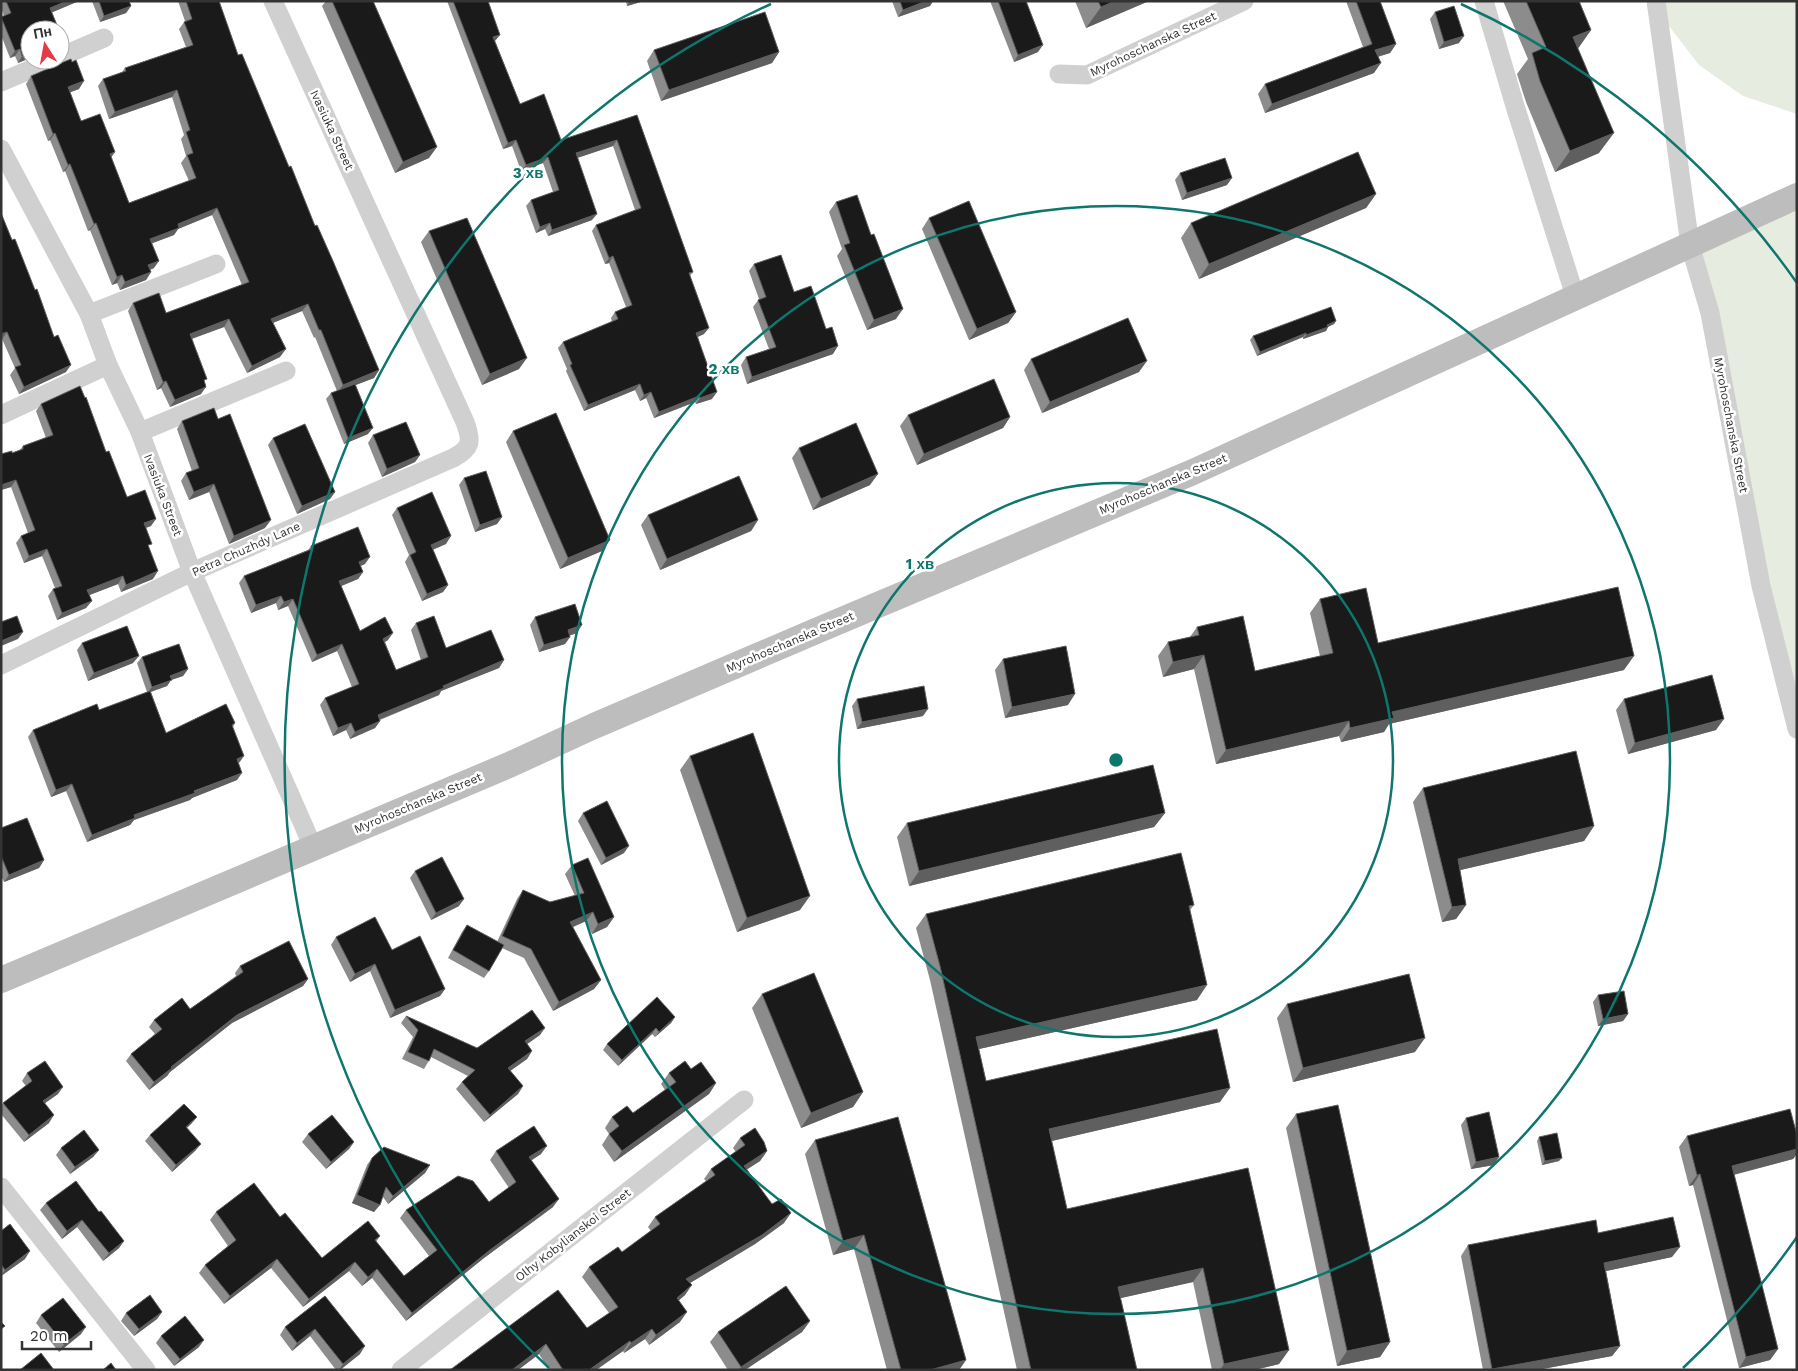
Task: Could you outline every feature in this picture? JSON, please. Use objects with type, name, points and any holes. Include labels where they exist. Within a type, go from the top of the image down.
[{"type":"main road","points":[[1690,245],[1797,196]]},
{"type":"main road","name":"Myrohoschanska Street","points":[[1,980],[313,846],[509,765],[807,634],[1193,472],[1690,245]]},
{"type":"street","name":"Ivasiuka Street","points":[[273,1],[465,422]]},
{"type":"street","name":"Myrohoschanska Street","points":[[1059,74],[1087,75],[1244,1]]},
{"type":"street","points":[[1484,1],[1575,296]]},
{"type":"street","points":[[1656,1],[1690,245]]},
{"type":"street","points":[[70,53],[104,38]]},
{"type":"street","points":[[1,82],[29,70]]},
{"type":"street","name":"Ivasiuka Street","points":[[2,154],[89,314],[108,365],[140,432],[192,572],[313,846]]},
{"type":"street","name":"Myrohoschanska Street","points":[[1690,245],[1710,313],[1761,586],[1797,729]]},
{"type":"street","points":[[89,314],[216,264]]},
{"type":"street","points":[[1,415],[108,365]]},
{"type":"street","points":[[140,432],[286,371]]},
{"type":"street","name":"Petra Chuzhdy Lane","points":[[1,665],[192,572],[462,453],[469,445],[470,434],[465,422]]},
{"type":"street","name":"Olhy Kobylianskoi Street","points":[[401,1370],[744,1100]]},
{"type":"street","points":[[1,1187],[146,1370]]},
{"type":"shaded area","points":[[1656,1],[1797,1],[1797,114],[1743,96],[1699,65],[1659,13]]},
{"type":"shaded area","points":[[1797,196],[1797,729],[1690,245]]},
{"type":"building","points":[[6,1],[67,1],[50,8],[55,20],[20,20],[20,49],[15,51],[1,17],[11,13]]},
{"type":"building","points":[[99,1],[129,1],[131,6],[104,16]]},
{"type":"building","points":[[186,1],[219,1],[238,55],[242,54],[289,167],[291,166],[315,226],[317,225],[379,370],[343,385],[321,330],[319,330],[308,304],[271,319],[286,349],[252,366],[229,319],[190,334],[207,379],[204,380],[206,387],[175,400],[166,381],[163,382],[133,303],[159,293],[166,313],[249,282],[217,208],[178,224],[179,228],[150,239],[159,261],[148,265],[151,272],[125,282],[122,275],[117,277],[70,164],[68,165],[55,133],[53,134],[31,76],[45,70],[70,70],[70,59],[72,62],[76,60],[84,81],[68,87],[81,121],[100,114],[115,152],[110,154],[129,203],[196,178],[187,155],[193,153],[186,132],[190,130],[177,90],[115,112],[103,79],[126,71],[125,68],[193,45],[184,22],[192,19]]},
{"type":"building","points":[[332,1],[373,1],[437,147],[403,162]]},
{"type":"building","points":[[453,1],[488,1],[500,35],[493,37],[520,104],[544,94],[561,140],[637,115],[693,272],[689,273],[709,328],[696,333],[717,392],[700,398],[699,396],[659,412],[651,392],[644,395],[640,384],[588,405],[570,365],[572,364],[563,342],[618,319],[615,312],[632,305],[613,256],[609,258],[596,225],[641,208],[617,140],[576,153],[597,214],[552,230],[550,223],[540,227],[531,200],[559,190],[548,157],[526,165],[516,140],[508,143]]},
{"type":"building","points":[[900,1],[926,1],[903,10]]},
{"type":"building","points":[[998,1],[1026,1],[1043,45],[1018,55]]},
{"type":"building","points":[[1098,1],[1115,1],[1101,7]]},
{"type":"building","points":[[1356,1],[1380,1],[1396,44],[1375,50],[1381,63],[1272,104],[1265,84],[1372,44]]},
{"type":"building","points":[[1526,1],[1579,1],[1591,30],[1573,37],[1614,133],[1570,151],[1540,81],[1532,53],[1546,47]]},
{"type":"building","points":[[1454,6],[1464,36],[1444,42],[1435,12]]},
{"type":"building","points":[[765,12],[779,52],[669,90],[654,50]]},
{"type":"building","points":[[1358,152],[1376,194],[1209,264],[1191,223]]},
{"type":"building","points":[[1225,158],[1232,178],[1187,193],[1180,173]]},
{"type":"building","points":[[857,195],[871,235],[874,234],[903,309],[874,320],[844,245],[850,243],[836,202]]},
{"type":"building","points":[[969,201],[1016,312],[977,329],[929,218]]},
{"type":"building","points":[[1,213],[12,240],[15,239],[35,290],[37,289],[54,337],[58,335],[71,365],[24,387],[15,367],[21,365],[7,332],[1,334]]},
{"type":"building","points":[[467,218],[527,358],[490,374],[429,231]]},
{"type":"building","points":[[781,255],[794,292],[811,286],[826,329],[832,327],[838,346],[752,377],[746,357],[776,347],[758,300],[766,297],[754,264]]},
{"type":"building","points":[[1331,307],[1336,321],[1327,325],[1328,327],[1306,335],[1306,333],[1260,352],[1253,336]]},
{"type":"building","points":[[1128,318],[1147,361],[1050,402],[1031,359]]},
{"type":"building","points":[[994,379],[1010,417],[924,454],[908,415]]},
{"type":"building","points":[[355,384],[373,428],[348,438],[331,393]]},
{"type":"building","points":[[80,386],[86,397],[106,452],[109,451],[127,497],[145,490],[156,519],[144,523],[152,544],[148,545],[158,571],[126,585],[123,576],[87,590],[92,601],[62,613],[53,589],[62,586],[47,549],[29,556],[21,536],[35,530],[16,480],[1,485],[1,454],[23,449],[23,446],[53,435],[41,404]]},
{"type":"building","points":[[214,408],[218,419],[230,414],[271,520],[234,536],[214,484],[194,492],[186,473],[199,468],[182,421]]},
{"type":"building","points":[[556,413],[610,540],[568,558],[513,431]]},
{"type":"building","points":[[406,422],[420,455],[387,469],[373,435]]},
{"type":"building","points":[[856,423],[878,474],[821,499],[799,448]]},
{"type":"building","points":[[305,424],[335,492],[302,506],[273,438]]},
{"type":"building","points":[[486,471],[502,517],[480,525],[464,478]]},
{"type":"building","points":[[739,476],[758,520],[667,559],[648,515]]},
{"type":"building","points":[[432,492],[451,536],[431,545],[448,585],[427,594],[410,555],[416,552],[397,508]]},
{"type":"building","points":[[358,527],[370,557],[359,562],[363,572],[339,581],[360,631],[385,617],[393,633],[383,639],[396,670],[428,657],[416,623],[434,616],[446,648],[491,630],[504,660],[443,686],[444,688],[378,715],[380,721],[355,732],[351,723],[338,728],[325,698],[359,684],[342,644],[317,655],[293,599],[284,602],[281,596],[256,605],[244,576],[312,549],[311,546]]},
{"type":"building","points":[[1618,587],[1634,656],[1392,712],[1394,718],[1350,728],[1349,721],[1226,750],[1204,655],[1173,662],[1168,642],[1199,635],[1197,627],[1243,616],[1255,671],[1333,653],[1320,599],[1366,588],[1378,643]]},
{"type":"building","points":[[575,604],[582,625],[568,630],[570,637],[544,645],[535,617]]},
{"type":"building","points":[[17,616],[23,632],[1,641],[1,622]]},
{"type":"building","points":[[127,626],[139,656],[94,673],[82,643]]},
{"type":"building","points":[[179,644],[188,669],[170,676],[172,680],[152,687],[142,657]]},
{"type":"building","points":[[1066,646],[1075,694],[1012,707],[1003,659]]},
{"type":"building","points":[[1712,675],[1724,719],[1635,743],[1624,699]]},
{"type":"building","points":[[924,686],[928,709],[862,722],[857,699]]},
{"type":"building","points":[[150,691],[166,733],[226,704],[235,723],[232,725],[244,756],[237,759],[242,773],[194,791],[195,793],[134,815],[135,818],[92,835],[72,784],[56,790],[33,730],[97,704],[99,710]]},
{"type":"building","points":[[753,733],[810,896],[747,918],[690,756]]},
{"type":"building","points":[[1576,751],[1594,826],[1458,859],[1466,905],[1452,907],[1423,788]]},
{"type":"building","points":[[1153,765],[1165,813],[919,871],[907,823]]},
{"type":"building","points":[[607,801],[629,846],[606,858],[583,813]]},
{"type":"building","points":[[27,818],[44,860],[9,875],[1,856],[1,828]]},
{"type":"building","points":[[1181,853],[1194,905],[1189,906],[1207,985],[976,1037],[986,1081],[1217,1029],[1230,1088],[1049,1129],[1067,1209],[1248,1168],[1289,1350],[1224,1364],[1203,1268],[1118,1287],[1137,1370],[1031,1370],[940,966],[926,914]]},
{"type":"building","points":[[442,857],[464,899],[436,913],[415,871]]},
{"type":"building","points":[[588,858],[614,917],[598,924],[593,912],[570,922],[601,980],[559,1002],[531,949],[502,936],[523,890],[550,902],[584,893],[572,865]]},
{"type":"building","points":[[375,917],[392,950],[420,936],[445,989],[395,1010],[375,964],[355,974],[336,937]]},
{"type":"building","points":[[467,925],[504,945],[489,971],[453,950]]},
{"type":"building","points":[[289,941],[308,979],[237,1015],[154,1082],[131,1054],[162,1029],[154,1020],[182,998],[190,1009],[243,972],[240,966]]},
{"type":"building","points":[[814,973],[863,1092],[811,1113],[762,994]]},
{"type":"building","points":[[1409,974],[1425,1038],[1303,1068],[1287,1004]]},
{"type":"building","points":[[1624,991],[1628,1014],[1603,1019],[1598,995]]},
{"type":"building","points":[[657,997],[675,1017],[659,1032],[656,1028],[622,1060],[607,1044]]},
{"type":"building","points":[[532,1010],[545,1028],[525,1041],[532,1051],[508,1068],[523,1086],[490,1115],[462,1082],[475,1070],[434,1049],[429,1061],[408,1052],[418,1030],[406,1016],[477,1048]]},
{"type":"building","points":[[45,1061],[63,1087],[43,1101],[54,1115],[29,1135],[3,1103],[32,1081],[27,1073]]},
{"type":"building","points":[[685,1061],[691,1069],[701,1062],[716,1083],[622,1151],[609,1134],[619,1126],[612,1117],[627,1106],[633,1113],[676,1082],[669,1073]]},
{"type":"building","points":[[184,1104],[197,1117],[186,1127],[201,1144],[176,1165],[150,1135]]},
{"type":"building","points":[[1338,1105],[1390,1342],[1347,1351],[1296,1114]]},
{"type":"building","points":[[1790,1109],[1797,1135],[1797,1149],[1732,1166],[1778,1349],[1746,1357],[1700,1174],[1697,1175],[1687,1136]]},
{"type":"building","points":[[1489,1112],[1499,1157],[1476,1162],[1466,1118]]},
{"type":"building","points":[[332,1115],[354,1142],[331,1162],[308,1134]]},
{"type":"building","points":[[898,1117],[966,1360],[930,1370],[901,1370],[864,1235],[843,1241],[815,1140]]},
{"type":"building","points":[[534,1126],[547,1146],[529,1157],[559,1199],[490,1250],[412,1313],[377,1269],[368,1277],[355,1262],[309,1299],[277,1259],[230,1296],[205,1265],[236,1240],[216,1212],[254,1183],[280,1217],[285,1213],[322,1258],[368,1221],[380,1236],[375,1240],[404,1276],[437,1250],[406,1210],[458,1176],[473,1181],[489,1202],[516,1182],[496,1151]]},
{"type":"building","points":[[755,1128],[764,1142],[767,1151],[744,1166],[772,1204],[781,1199],[791,1213],[762,1235],[686,1279],[692,1285],[677,1298],[687,1312],[656,1335],[652,1329],[631,1343],[630,1341],[589,1370],[563,1370],[546,1344],[512,1370],[450,1370],[558,1290],[587,1328],[618,1307],[589,1267],[618,1247],[622,1252],[660,1224],[655,1217],[715,1175],[711,1169],[745,1145],[740,1138]]},
{"type":"building","points":[[84,1130],[99,1150],[75,1167],[61,1148]]},
{"type":"building","points":[[1557,1133],[1562,1158],[1545,1161],[1539,1137]]},
{"type":"building","points":[[384,1147],[430,1165],[393,1196],[386,1187],[380,1205],[357,1195],[372,1158]]},
{"type":"building","points":[[76,1181],[124,1241],[109,1253],[82,1220],[67,1231],[46,1203]]},
{"type":"building","points":[[1673,1217],[1680,1247],[1604,1263],[1620,1346],[1492,1369],[1468,1245],[1596,1220],[1598,1233]]},
{"type":"building","points":[[10,1224],[30,1251],[5,1270],[1,1264],[1,1231]]},
{"type":"building","points":[[786,1286],[810,1321],[741,1367],[718,1332]]},
{"type":"building","points":[[150,1295],[162,1312],[139,1329],[126,1313]]},
{"type":"building","points":[[325,1296],[365,1346],[343,1364],[315,1329],[297,1343],[285,1327]]},
{"type":"building","points":[[63,1298],[86,1327],[64,1344],[41,1315]]},
{"type":"building","points":[[185,1316],[204,1340],[180,1359],[161,1336]]},
{"type":"building","points":[[41,1353],[54,1370],[20,1370]]},
{"type":"building","points":[[111,1363],[116,1370],[103,1370]]}]
